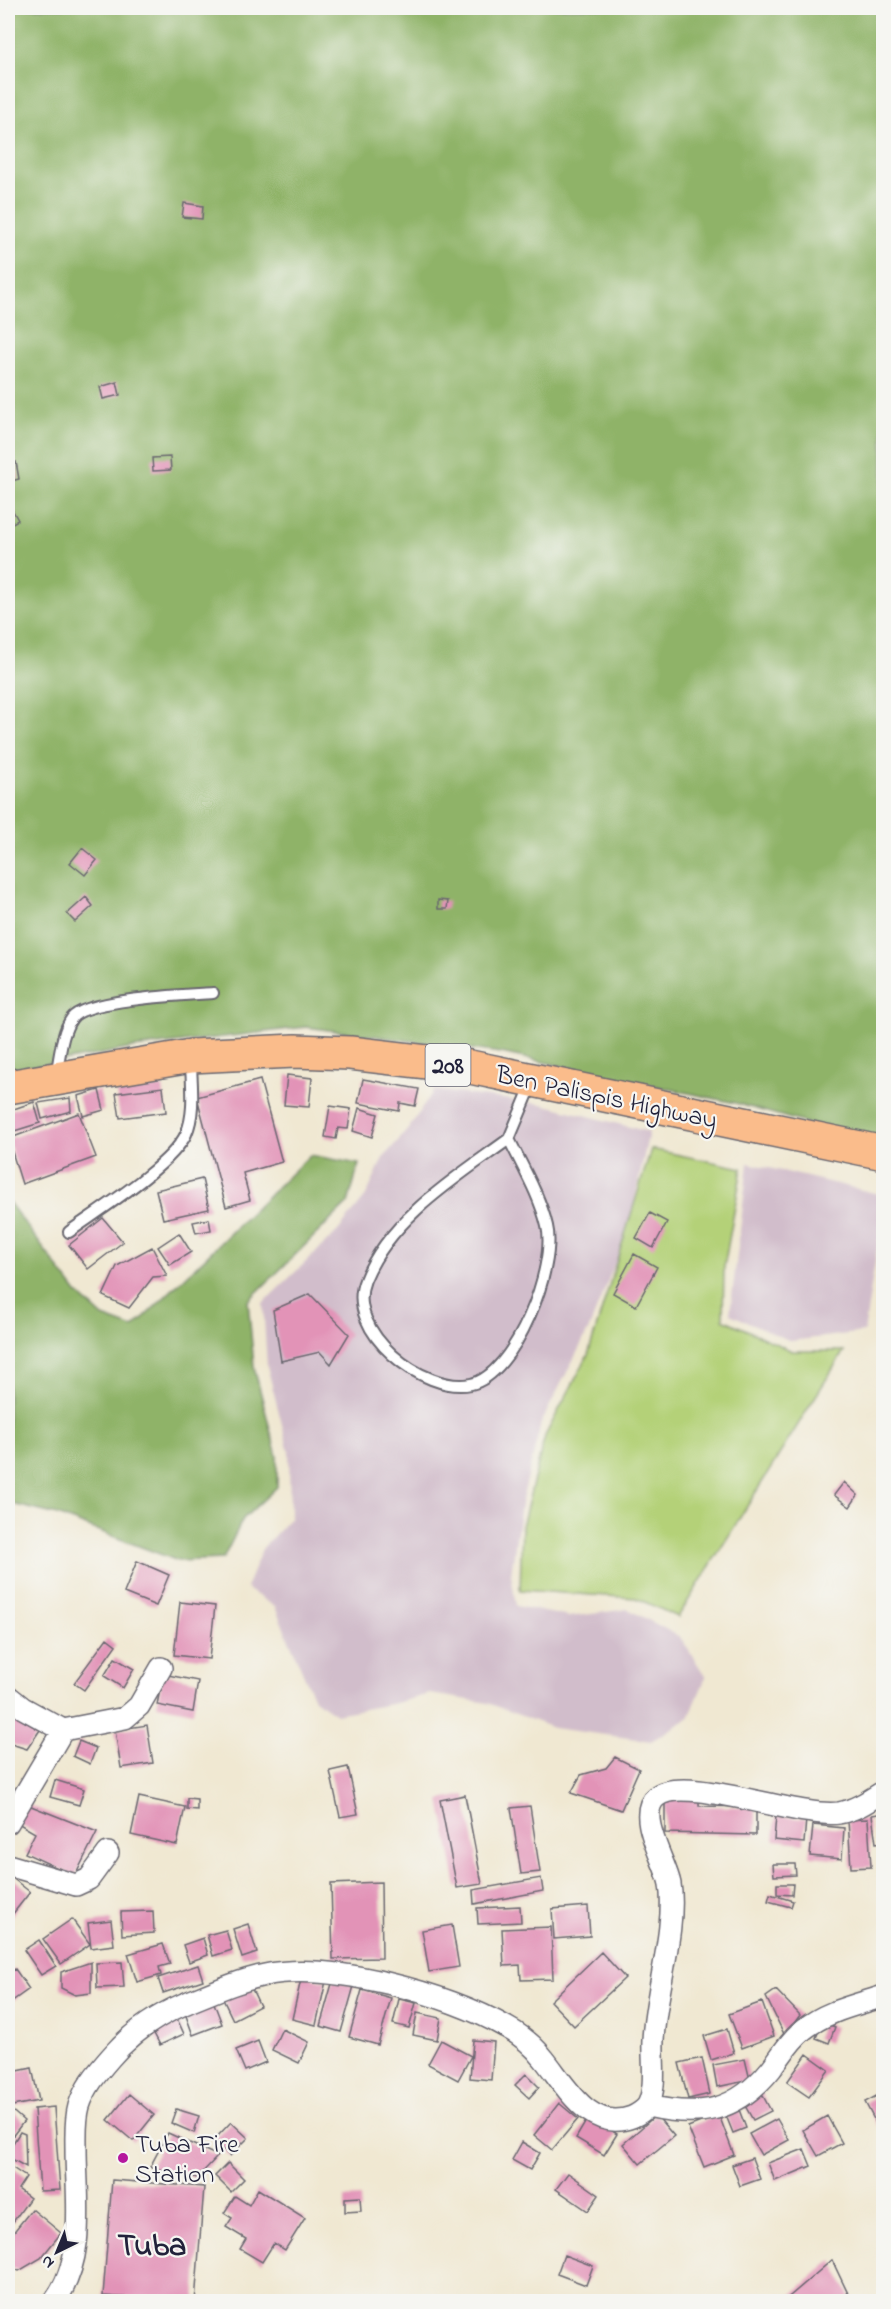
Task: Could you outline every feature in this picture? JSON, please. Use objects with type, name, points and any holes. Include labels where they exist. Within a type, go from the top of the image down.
[{"type":"main road","name":"Ben Palispis Highway","points":[[8,1087],[191,1056],[295,1051],[350,1053],[470,1067],[884,1153]]},
{"type":"street","points":[[8,1696],[23,1708],[63,1730],[124,1718],[139,1706],[161,1668]]},
{"type":"street","points":[[8,1823],[63,1730]]},
{"type":"street","points":[[54,2301],[70,2273],[76,2249],[78,2203],[76,2129],[79,2108],[88,2086],[116,2051],[141,2027],[163,2013],[231,1984],[268,1974],[318,1971],[356,1976],[452,2002],[502,2025],[523,2038],[543,2057],[578,2102],[593,2115],[606,2120],[620,2121],[635,2116],[648,2106],[652,2088],[656,2005],[671,1903],[666,1869],[649,1825],[648,1813],[651,1803],[665,1791],[676,1790],[723,1795],[814,1812],[838,1813],[862,1806],[884,1791]]},
{"type":"street","points":[[8,1865],[76,1885],[89,1880],[108,1853]]},
{"type":"street","points":[[648,2106],[688,2112],[713,2110],[735,2103],[759,2083],[800,2032],[813,2022],[827,2014],[884,1996]]},
{"type":"lane","points":[[55,1079],[65,1031],[74,1016],[97,1005],[213,993]]},
{"type":"lane","points":[[69,1232],[149,1173],[174,1150],[186,1134],[191,1115],[191,1056]]},
{"type":"lane","points":[[508,1139],[547,1225],[549,1245],[546,1270],[537,1298],[505,1359],[490,1375],[472,1384],[450,1385],[426,1378],[400,1362],[375,1335],[364,1318],[361,1300],[364,1282],[376,1257],[406,1221],[450,1182],[508,1139],[534,1080]]},
{"type":"shaded area","points":[[434,1090],[542,1104],[649,1132],[628,1230],[588,1331],[541,1423],[521,1504],[511,1574],[516,1606],[569,1617],[628,1609],[680,1637],[706,1677],[689,1718],[651,1741],[553,1728],[488,1703],[430,1694],[336,1714],[314,1699],[275,1607],[246,1588],[262,1549],[290,1518],[289,1452],[267,1366],[263,1303],[338,1231],[366,1196],[383,1158],[409,1128]]},
{"type":"shaded area","points":[[748,1163],[883,1195],[883,1211],[864,1332],[791,1341],[730,1314]]},
{"type":"green space","points":[[8,8],[883,8],[883,1145],[735,1103],[501,1053],[306,1027],[133,1048],[8,1071]]},
{"type":"green space","points":[[651,1149],[742,1168],[724,1267],[723,1319],[792,1351],[844,1351],[678,1617],[636,1598],[520,1590],[522,1526],[545,1436],[588,1355]]},
{"type":"green space","points":[[310,1155],[359,1164],[348,1203],[248,1301],[254,1367],[277,1456],[277,1487],[243,1519],[223,1559],[178,1561],[57,1515],[8,1503],[8,1201],[77,1293],[103,1317],[133,1328]]},
{"type":"building","points":[[184,203],[203,206],[202,219],[182,217]]},
{"type":"building","points":[[117,382],[120,395],[103,399],[100,387]]},
{"type":"building","points":[[170,457],[171,470],[153,471],[152,458]]},
{"type":"building","points":[[16,462],[19,479],[8,482],[8,464]]},
{"type":"building","points":[[13,511],[18,520],[9,525],[8,514]]},
{"type":"building","points":[[82,848],[97,860],[85,875],[70,863]]},
{"type":"building","points":[[86,897],[93,906],[75,922],[67,914]]},
{"type":"building","points":[[438,900],[448,901],[447,909],[438,909]]},
{"type":"building","points":[[287,1075],[312,1078],[309,1107],[284,1105]]},
{"type":"building","points":[[363,1079],[419,1089],[415,1106],[400,1103],[399,1111],[358,1103]]},
{"type":"building","points":[[260,1080],[282,1162],[243,1173],[250,1200],[226,1207],[197,1097]]},
{"type":"building","points":[[163,1087],[166,1112],[120,1118],[116,1093]]},
{"type":"building","points":[[99,1090],[104,1110],[83,1116],[78,1096]]},
{"type":"building","points":[[70,1098],[71,1111],[42,1119],[38,1103]]},
{"type":"building","points":[[34,1102],[40,1123],[8,1133],[8,1111]]},
{"type":"building","points":[[330,1106],[351,1109],[348,1129],[338,1128],[336,1139],[325,1137]]},
{"type":"building","points":[[359,1108],[378,1114],[372,1137],[353,1131]]},
{"type":"building","points":[[79,1113],[96,1157],[22,1184],[8,1139]]},
{"type":"building","points":[[202,1179],[209,1209],[163,1219],[156,1190]]},
{"type":"building","points":[[650,1213],[667,1222],[653,1248],[636,1238]]},
{"type":"building","points":[[103,1218],[123,1242],[88,1269],[69,1245]]},
{"type":"building","points":[[209,1219],[211,1230],[196,1233],[193,1222]]},
{"type":"building","points":[[179,1233],[191,1252],[170,1265],[158,1247]]},
{"type":"building","points":[[152,1247],[167,1276],[153,1277],[129,1308],[103,1296],[117,1266]]},
{"type":"building","points":[[634,1254],[657,1267],[636,1306],[613,1293]]},
{"type":"building","points":[[882,1268],[884,1269],[884,1305],[878,1304]]},
{"type":"building","points":[[310,1294],[349,1334],[331,1364],[320,1352],[281,1361],[273,1310]]},
{"type":"building","points":[[844,1482],[858,1495],[850,1507],[834,1495]]},
{"type":"building","points":[[137,1561],[169,1575],[156,1606],[124,1593]]},
{"type":"building","points":[[180,1602],[215,1606],[209,1659],[174,1655]]},
{"type":"building","points":[[107,1638],[116,1645],[84,1690],[74,1683]]},
{"type":"building","points":[[115,1658],[134,1669],[123,1688],[104,1676]]},
{"type":"building","points":[[163,1674],[198,1681],[193,1712],[157,1705]]},
{"type":"building","points":[[8,1712],[40,1730],[27,1749],[8,1743]]},
{"type":"building","points":[[147,1725],[153,1763],[121,1768],[115,1730]]},
{"type":"building","points":[[79,1741],[96,1748],[90,1764],[73,1756]]},
{"type":"building","points":[[615,1757],[639,1769],[621,1810],[571,1793],[581,1775],[606,1768]]},
{"type":"building","points":[[348,1767],[358,1814],[340,1817],[330,1771]]},
{"type":"building","points":[[55,1780],[84,1789],[79,1805],[50,1797]]},
{"type":"building","points":[[465,1795],[482,1884],[457,1888],[440,1800]]},
{"type":"building","points":[[665,1796],[699,1797],[699,1806],[756,1807],[756,1835],[665,1833]]},
{"type":"building","points":[[139,1797],[185,1807],[177,1845],[131,1835]]},
{"type":"building","points":[[187,1798],[197,1799],[197,1810],[187,1809]]},
{"type":"building","points":[[26,1804],[97,1832],[75,1876],[25,1853],[35,1833],[16,1822]]},
{"type":"building","points":[[530,1806],[540,1872],[521,1874],[511,1808]]},
{"type":"building","points":[[884,1813],[884,1842],[876,1843],[872,1815]]},
{"type":"building","points":[[776,1816],[806,1819],[804,1843],[774,1840]]},
{"type":"building","points":[[868,1819],[871,1867],[851,1868],[848,1820]]},
{"type":"building","points":[[813,1825],[844,1828],[842,1859],[810,1856]]},
{"type":"building","points":[[773,1864],[795,1864],[796,1875],[774,1876]]},
{"type":"building","points":[[11,1877],[30,1892],[8,1920],[8,1882]]},
{"type":"building","points":[[541,1878],[543,1891],[474,1904],[473,1890]]},
{"type":"building","points":[[381,1882],[382,1958],[333,1959],[331,1884]]},
{"type":"building","points":[[777,1884],[793,1884],[792,1895],[777,1894]]},
{"type":"building","points":[[770,1894],[793,1901],[791,1907],[768,1901]]},
{"type":"building","points":[[520,1906],[521,1922],[478,1924],[477,1908]]},
{"type":"building","points":[[588,1906],[590,1936],[554,1939],[552,1909]]},
{"type":"building","points":[[153,1911],[154,1933],[122,1935],[121,1912]]},
{"type":"building","points":[[72,1919],[90,1944],[61,1964],[43,1939]]},
{"type":"building","points":[[111,1920],[114,1945],[91,1948],[88,1923]]},
{"type":"building","points":[[248,1924],[257,1953],[242,1958],[233,1929]]},
{"type":"building","points":[[452,1925],[459,1967],[429,1972],[422,1930]]},
{"type":"building","points":[[551,1927],[553,1979],[521,1980],[520,1965],[504,1966],[502,1929]]},
{"type":"building","points":[[226,1930],[232,1950],[213,1956],[207,1935]]},
{"type":"building","points":[[203,1938],[208,1955],[189,1962],[183,1945]]},
{"type":"building","points":[[39,1940],[56,1966],[41,1975],[24,1950]]},
{"type":"building","points":[[163,1944],[170,1964],[159,1967],[161,1975],[137,1982],[128,1954]]},
{"type":"building","points":[[601,1952],[625,1978],[574,2026],[550,2001]]},
{"type":"building","points":[[91,1962],[91,1993],[75,1995],[61,1988],[61,1972]]},
{"type":"building","points":[[122,1962],[124,1987],[97,1988],[96,1963]]},
{"type":"building","points":[[198,1965],[203,1980],[163,1993],[158,1978]]},
{"type":"building","points":[[15,1969],[29,1989],[8,2004],[8,1974]]},
{"type":"building","points":[[302,1975],[326,1981],[316,2025],[292,2019]]},
{"type":"building","points":[[333,1980],[354,1986],[341,2032],[320,2026]]},
{"type":"building","points":[[249,1983],[260,2006],[233,2020],[222,1997]]},
{"type":"building","points":[[362,1990],[391,1998],[378,2045],[349,2037]]},
{"type":"building","points":[[776,1990],[800,2015],[785,2036],[766,1997]]},
{"type":"building","points":[[399,1999],[416,2003],[409,2028],[393,2024]]},
{"type":"building","points":[[762,2002],[774,2036],[742,2048],[729,2014]]},
{"type":"building","points":[[214,2003],[222,2024],[193,2035],[185,2013]]},
{"type":"building","points":[[174,2012],[184,2034],[160,2045],[149,2024]]},
{"type":"building","points":[[417,2013],[441,2018],[437,2040],[413,2035]]},
{"type":"building","points":[[822,2022],[835,2027],[829,2043],[816,2038]]},
{"type":"building","points":[[282,2029],[309,2042],[299,2063],[272,2050]]},
{"type":"building","points":[[727,2029],[734,2053],[711,2060],[704,2036]]},
{"type":"building","points":[[441,2040],[471,2056],[458,2080],[428,2064]]},
{"type":"building","points":[[473,2040],[494,2042],[491,2080],[470,2078]]},
{"type":"building","points":[[258,2041],[266,2062],[245,2071],[236,2050]]},
{"type":"building","points":[[8,2048],[14,2053],[8,2062]]},
{"type":"building","points":[[807,2054],[829,2070],[809,2097],[787,2082]]},
{"type":"building","points":[[702,2058],[710,2094],[688,2099],[679,2063]]},
{"type":"building","points":[[745,2059],[750,2080],[717,2087],[713,2065]]},
{"type":"building","points":[[32,2068],[39,2101],[12,2106],[8,2073]]},
{"type":"building","points":[[526,2074],[539,2087],[529,2098],[515,2085]]},
{"type":"building","points":[[761,2092],[771,2111],[753,2120],[743,2102]]},
{"type":"building","points":[[884,2092],[884,2121],[877,2125],[865,2102]]},
{"type":"building","points":[[129,2094],[154,2115],[133,2141],[108,2120]]},
{"type":"building","points":[[559,2103],[578,2119],[552,2150],[534,2135]]},
{"type":"building","points":[[8,2107],[24,2121],[8,2142]]},
{"type":"building","points":[[54,2107],[60,2190],[40,2191],[34,2109]]},
{"type":"building","points":[[738,2107],[746,2128],[733,2133],[725,2113]]},
{"type":"building","points":[[176,2109],[199,2116],[194,2133],[171,2123]]},
{"type":"building","points":[[656,2115],[674,2136],[640,2164],[623,2144]]},
{"type":"building","points":[[719,2115],[734,2155],[704,2167],[688,2127]]},
{"type":"building","points":[[589,2116],[617,2134],[604,2155],[576,2138]]},
{"type":"building","points":[[827,2116],[842,2143],[818,2156],[803,2130]]},
{"type":"building","points":[[777,2119],[789,2140],[761,2155],[749,2134]]},
{"type":"building","points":[[231,2122],[248,2138],[230,2156],[214,2140]]},
{"type":"building","points":[[20,2132],[25,2134],[26,2167],[8,2157],[8,2151]]},
{"type":"building","points":[[168,2133],[218,2156],[197,2178],[150,2167]]},
{"type":"building","points":[[522,2142],[540,2153],[530,2170],[512,2160]]},
{"type":"building","points":[[804,2149],[811,2166],[775,2181],[768,2163]]},
{"type":"building","points":[[752,2158],[760,2179],[740,2186],[732,2165]]},
{"type":"building","points":[[228,2163],[244,2179],[231,2192],[215,2176]]},
{"type":"building","points":[[8,2165],[26,2177],[18,2189],[30,2198],[13,2222],[8,2218]]},
{"type":"building","points":[[568,2173],[599,2195],[588,2211],[556,2189]]},
{"type":"building","points":[[112,2180],[204,2187],[195,2302],[103,2296]]},
{"type":"building","points":[[258,2189],[305,2218],[285,2250],[274,2243],[262,2262],[240,2249],[246,2239],[226,2227],[232,2218],[224,2213],[235,2196],[249,2205]]},
{"type":"building","points":[[360,2197],[361,2211],[345,2212],[345,2198]]},
{"type":"building","points":[[32,2209],[61,2233],[41,2258],[19,2271],[8,2266],[8,2239]]},
{"type":"building","points":[[564,2255],[593,2266],[586,2285],[557,2274]]},
{"type":"building","points":[[832,2260],[852,2302],[783,2302]]},
{"type":"place","name":"Tuba Fire Station","points":[[123,2158]]},
{"type":"district","name":"Tuba","points":[[152,2244]]}]
